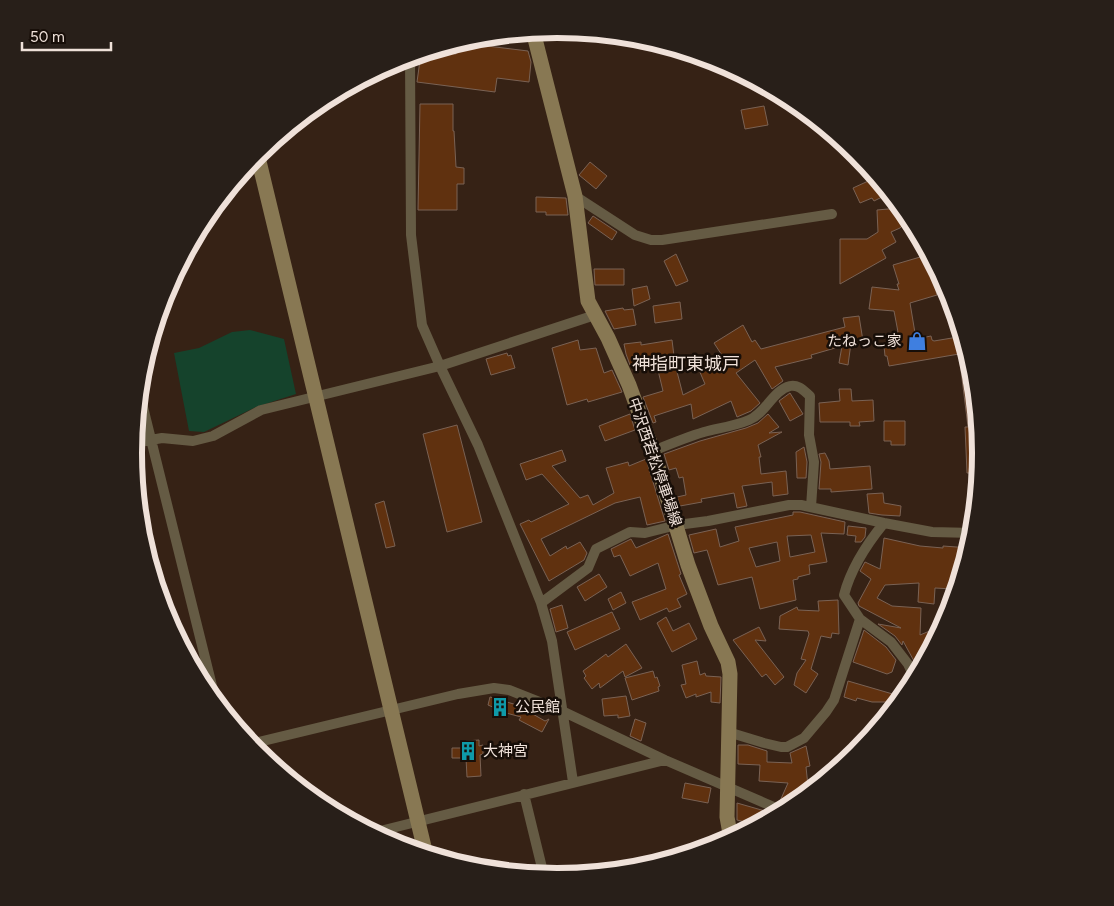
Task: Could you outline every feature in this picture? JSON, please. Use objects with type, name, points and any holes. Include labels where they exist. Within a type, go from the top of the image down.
[{"type":"main road","name":"中沢西若松停車場線","points":[[535,38],[575,196],[588,300],[608,338],[629,385],[653,451],[688,565],[728,662],[730,674],[726,787],[729,831]]},
{"type":"main road","points":[[259,163],[424,846]]},
{"type":"street","points":[[410,65],[411,235],[422,325],[478,445],[541,603],[552,641],[573,782]]},
{"type":"street","points":[[575,196],[635,235],[651,240],[662,240],[832,214]]},
{"type":"street","points":[[142,441],[162,438],[193,441],[213,436],[261,410],[440,366],[595,315]]},
{"type":"street","points":[[653,451],[686,438],[750,420],[767,406],[778,393],[788,386],[794,385],[810,396],[809,435],[814,462],[811,507]]},
{"type":"street","points":[[144,410],[211,683]]},
{"type":"street","points":[[541,603],[588,568],[596,549],[630,532],[644,533],[677,525],[708,521],[789,505],[801,505],[932,532],[965,533]]},
{"type":"street","points":[[884,523],[866,545],[848,580],[844,595],[860,619],[891,642],[911,670]]},
{"type":"street","points":[[728,732],[764,744],[781,747],[787,747],[804,738],[834,700],[860,619]]},
{"type":"street","points":[[258,742],[458,694],[494,688],[509,690],[562,711],[665,760],[774,807]]},
{"type":"street","points":[[383,830],[665,760]]},
{"type":"street","points":[[524,794],[542,868]]},
{"type":"green space","points":[[250,330],[284,339],[296,394],[256,407],[204,432],[189,431],[174,353],[199,348],[232,332]]},
{"type":"building","points":[[479,45],[528,51],[531,62],[529,82],[497,78],[495,92],[417,82],[420,61],[447,53],[456,54],[456,50]]},
{"type":"building","points":[[420,104],[453,104],[456,167],[464,168],[464,184],[457,184],[457,210],[418,210]]},
{"type":"building","points":[[764,106],[768,125],[745,129],[741,110]]},
{"type":"building","points":[[590,162],[607,176],[596,189],[579,175]]},
{"type":"building","points":[[870,180],[884,196],[874,201],[872,198],[860,203],[853,188]]},
{"type":"building","points":[[536,197],[566,198],[568,215],[546,215],[546,212],[536,212]]},
{"type":"building","points":[[893,209],[903,224],[891,232],[896,242],[882,250],[886,258],[840,284],[840,239],[867,239],[878,232],[877,210]]},
{"type":"building","points":[[593,216],[617,232],[612,240],[588,223]]},
{"type":"building","points":[[676,254],[688,281],[676,286],[664,261]]},
{"type":"building","points":[[923,256],[931,272],[937,295],[910,303],[916,339],[931,336],[934,341],[956,337],[965,372],[969,399],[972,426],[972,473],[967,473],[965,427],[968,427],[959,354],[889,366],[887,356],[885,356],[884,346],[888,346],[886,334],[898,332],[894,311],[869,309],[872,287],[899,290],[893,265]]},
{"type":"building","points":[[594,269],[624,269],[624,285],[595,285]]},
{"type":"building","points":[[647,286],[650,299],[634,306],[632,289]]},
{"type":"building","points":[[680,302],[682,319],[655,323],[653,306]]},
{"type":"building","points":[[623,308],[624,310],[633,309],[636,325],[614,329],[605,311]]},
{"type":"building","points":[[859,316],[863,341],[851,343],[848,365],[839,363],[842,346],[811,355],[812,358],[775,367],[783,381],[772,389],[755,360],[736,373],[760,403],[751,411],[737,417],[731,401],[693,419],[691,404],[654,416],[656,422],[653,423],[643,397],[663,391],[656,362],[630,365],[624,344],[641,342],[641,345],[672,340],[675,364],[683,395],[705,384],[699,370],[725,360],[714,343],[743,325],[752,342],[755,340],[761,349],[845,327],[843,318]]},
{"type":"building","points":[[578,340],[580,350],[596,348],[604,373],[612,370],[622,392],[588,402],[587,399],[567,405],[552,348]]},
{"type":"building","points":[[507,353],[508,356],[511,355],[515,368],[491,375],[486,359]]},
{"type":"building","points":[[839,389],[851,389],[852,401],[873,400],[874,421],[859,422],[860,426],[850,426],[850,422],[820,422],[819,403],[840,401]]},
{"type":"building","points":[[790,393],[803,414],[790,421],[779,401]]},
{"type":"building","points":[[630,414],[635,430],[605,441],[599,426]]},
{"type":"building","points":[[768,414],[779,427],[769,433],[782,432],[758,445],[761,457],[759,457],[761,474],[786,471],[788,494],[773,496],[772,482],[742,486],[747,506],[737,508],[734,493],[701,499],[702,502],[680,506],[677,497],[686,495],[683,477],[679,478],[676,468],[669,470],[664,454],[700,441],[746,428],[758,423]]},
{"type":"building","points":[[884,421],[905,421],[905,445],[891,445],[891,441],[884,441]]},
{"type":"building","points":[[457,425],[482,522],[447,532],[423,434]]},
{"type":"building","points":[[804,447],[807,462],[806,478],[797,478],[796,452]]},
{"type":"building","points":[[562,450],[566,461],[552,466],[580,498],[588,495],[593,505],[614,493],[606,468],[628,462],[629,466],[646,459],[665,521],[647,525],[640,497],[615,503],[541,539],[550,556],[566,546],[567,549],[580,542],[587,553],[584,560],[549,581],[520,524],[529,520],[531,522],[569,504],[542,474],[526,480],[520,464]]},
{"type":"building","points":[[825,453],[830,469],[870,466],[872,489],[831,492],[831,489],[819,489],[821,462],[819,454]]},
{"type":"building","points":[[883,493],[884,503],[901,506],[900,516],[869,513],[867,494]]},
{"type":"building","points":[[384,501],[395,546],[386,548],[375,504]]},
{"type":"building","points":[[793,512],[800,512],[845,522],[844,534],[821,533],[827,562],[809,565],[810,574],[793,580],[796,600],[760,609],[752,577],[718,585],[707,550],[694,553],[689,535],[716,529],[720,547],[739,541],[735,527],[793,515]],"holes":[[[811,535],[815,552],[790,557],[787,536]],[[777,542],[780,561],[756,567],[749,548]]]},
{"type":"building","points":[[848,526],[866,528],[865,537],[861,542],[855,542],[856,536],[847,535]]},
{"type":"building","points":[[668,534],[681,574],[679,575],[687,594],[677,599],[681,607],[669,612],[667,608],[640,620],[632,602],[666,589],[658,563],[630,576],[620,555],[614,557],[611,549],[631,539],[636,548]]},
{"type":"building","points":[[884,538],[920,546],[962,547],[949,589],[935,588],[934,604],[918,602],[919,583],[885,585],[877,598],[892,606],[921,608],[920,635],[933,631],[918,659],[914,661],[903,641],[902,645],[895,636],[878,624],[901,628],[859,606],[858,603],[871,579],[860,571],[865,562],[880,569]]},
{"type":"building","points":[[599,574],[607,587],[585,601],[577,587]]},
{"type":"building","points":[[621,592],[626,603],[613,610],[608,599]]},
{"type":"building","points":[[838,600],[839,634],[832,633],[831,638],[821,636],[811,669],[818,674],[806,693],[794,685],[797,673],[806,660],[801,659],[809,634],[808,631],[779,629],[780,616],[797,607],[798,610],[819,611],[818,601]]},
{"type":"building","points":[[562,605],[568,628],[556,632],[550,609]]},
{"type":"building","points":[[612,612],[620,629],[575,650],[567,632]]},
{"type":"building","points":[[666,617],[673,631],[689,623],[697,639],[672,652],[657,623]]},
{"type":"building","points":[[759,627],[766,641],[755,640],[784,677],[775,685],[766,674],[762,677],[733,640]]},
{"type":"building","points":[[864,630],[886,647],[896,660],[892,672],[887,674],[853,662]]},
{"type":"building","points":[[626,644],[642,668],[625,677],[623,671],[600,688],[599,683],[592,689],[584,678],[586,676],[583,671],[606,654],[608,657]]},
{"type":"building","points":[[697,661],[700,675],[705,673],[706,676],[721,677],[720,703],[711,702],[711,692],[696,697],[696,694],[686,698],[681,685],[686,684],[682,665]]},
{"type":"building","points":[[653,671],[660,686],[658,687],[659,691],[632,700],[625,678]]},
{"type":"building","points":[[848,681],[895,695],[890,702],[872,702],[857,698],[856,701],[844,697]]},
{"type":"building","points":[[626,696],[630,716],[618,718],[618,715],[604,716],[602,699]]},
{"type":"building","points":[[490,697],[517,705],[545,721],[549,719],[542,732],[519,720],[521,717],[495,710],[495,708],[488,705]]},
{"type":"building","points":[[635,719],[646,723],[641,741],[630,736]]},
{"type":"building","name":"大神宮","points":[[479,740],[479,746],[483,745],[483,754],[480,755],[481,776],[467,777],[466,758],[452,758],[452,748],[466,748],[466,741]]},
{"type":"building","points":[[738,745],[748,745],[767,751],[767,762],[792,763],[790,753],[806,746],[810,766],[806,767],[808,784],[783,801],[780,801],[788,783],[759,781],[760,765],[738,764]]},
{"type":"building","points":[[685,783],[711,788],[708,803],[682,798]]},
{"type":"building","points":[[737,803],[767,812],[744,824],[745,822],[737,820]]},
{"type":"place","name":"たねっこ家","points":[[917,341]]},
{"type":"place","name":"公民館","points":[[500,707]]},
{"type":"place","name":"大神宮","points":[[468,751]]},
{"type":"district","name":"神指町東城戸","points":[[686,364]]}]
